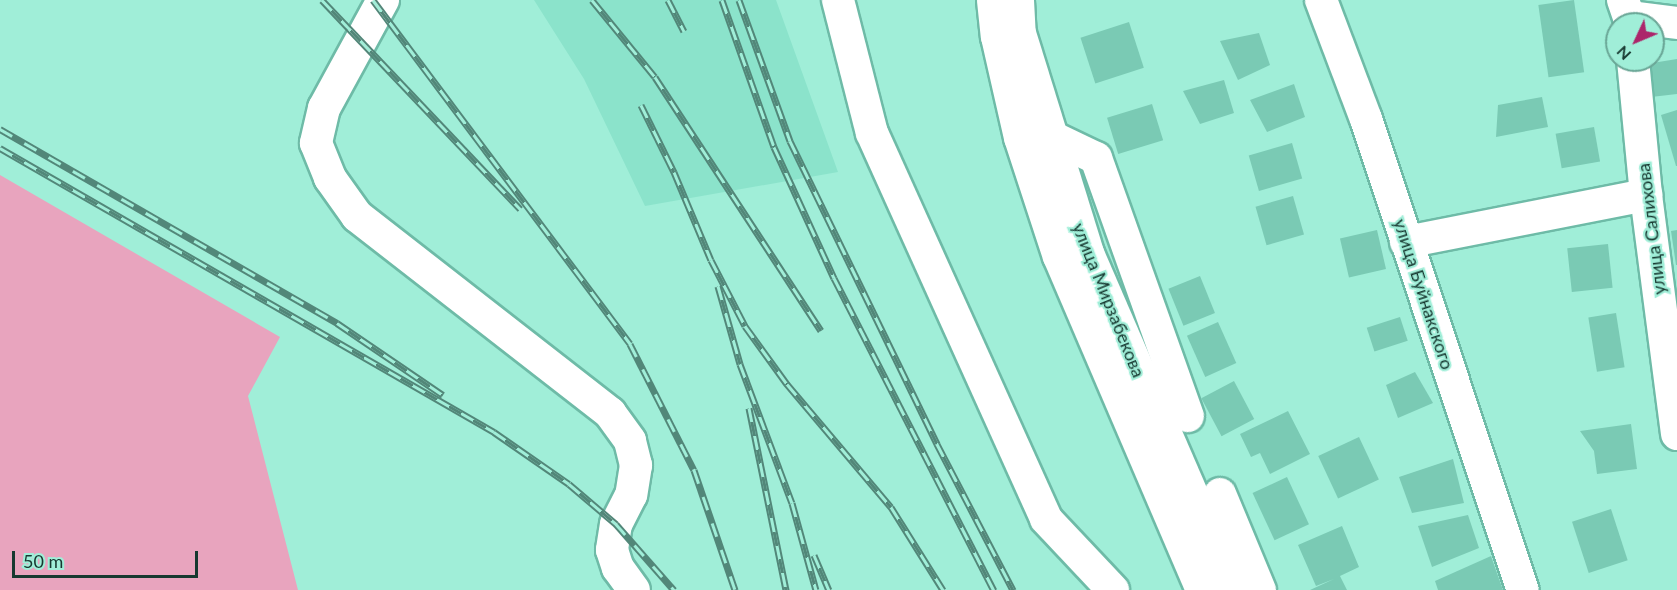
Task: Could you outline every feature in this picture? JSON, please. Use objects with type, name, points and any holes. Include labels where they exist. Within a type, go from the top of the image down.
[{"type":"main road","name":"улица Мирзабекова","points":[[993,0],[997,36],[1020,137],[1059,256],[1202,590]]},
{"type":"main road","name":"улица Мирзабекова","points":[[1017,0],[1019,33],[1087,254],[1233,590]]},
{"type":"street","points":[[383,0],[324,108],[316,144],[327,170],[357,216],[610,413],[630,441],[636,465],[631,495],[615,524],[612,550],[618,568],[634,590]]},
{"type":"street","points":[[838,0],[872,133],[1046,519],[1113,590]]},
{"type":"street","name":"улица Буйнакского","points":[[1321,0],[1366,119],[1523,590]]},
{"type":"street","name":"улица Салихова","points":[[1634,72],[1646,195],[1677,434]]},
{"type":"street","points":[[1050,136],[1096,158],[1188,416]]},
{"type":"street","points":[[1406,242],[1646,195]]},
{"type":"street","points":[[1220,494],[1260,590]]},
{"type":"shaded area","points":[[534,0],[776,0],[838,172],[645,206],[584,79]]},
{"type":"shaded area","points":[[0,175],[280,337],[248,396],[298,590],[0,590]]},
{"type":"building","points":[[1574,0],[1584,72],[1549,77],[1538,5]]},
{"type":"building","points":[[1129,22],[1144,68],[1095,83],[1080,38]]},
{"type":"building","points":[[1259,33],[1270,65],[1238,80],[1220,41]]},
{"type":"building","points":[[1677,59],[1677,94],[1651,97],[1647,72],[1665,72],[1665,61]]},
{"type":"building","points":[[1224,80],[1234,113],[1200,124],[1183,91]]},
{"type":"building","points":[[1294,84],[1305,117],[1267,132],[1250,100]]},
{"type":"building","points":[[1542,97],[1548,127],[1496,137],[1498,105]]},
{"type":"building","points":[[1152,104],[1163,140],[1118,154],[1107,118]]},
{"type":"building","points":[[1677,110],[1677,166],[1676,166],[1661,115]]},
{"type":"building","points":[[1594,127],[1600,161],[1562,168],[1556,134]]},
{"type":"building","points":[[1292,143],[1302,179],[1259,191],[1249,155]]},
{"type":"building","points":[[1293,196],[1304,234],[1267,245],[1256,207]]},
{"type":"building","points":[[1377,230],[1386,269],[1349,278],[1340,239]]},
{"type":"building","points":[[1677,230],[1677,265],[1676,265],[1671,231]]},
{"type":"building","points":[[1608,244],[1613,288],[1572,292],[1567,248]]},
{"type":"building","points":[[1200,276],[1215,313],[1183,326],[1168,289]]},
{"type":"building","points":[[1616,313],[1625,367],[1597,372],[1588,317]]},
{"type":"building","points":[[1400,317],[1408,341],[1374,352],[1367,328]]},
{"type":"building","points":[[1218,322],[1236,363],[1205,377],[1187,336]]},
{"type":"building","points":[[1415,372],[1433,403],[1398,418],[1386,385]]},
{"type":"building","points":[[1234,381],[1254,419],[1222,436],[1201,398]]},
{"type":"building","points":[[1288,411],[1310,454],[1270,474],[1260,453],[1251,457],[1240,434]]},
{"type":"building","points":[[1631,424],[1637,469],[1597,474],[1594,451],[1580,431]]},
{"type":"building","points":[[1359,437],[1379,480],[1338,499],[1318,456]]},
{"type":"building","points":[[1453,459],[1464,503],[1412,513],[1399,477]]},
{"type":"building","points":[[1287,477],[1309,524],[1275,540],[1253,493]]},
{"type":"building","points":[[1611,509],[1628,560],[1589,573],[1572,522]]},
{"type":"building","points":[[1468,515],[1479,548],[1432,567],[1418,526]]},
{"type":"building","points":[[1342,526],[1359,567],[1340,576],[1347,590],[1310,590],[1334,579],[1316,586],[1298,545]]},
{"type":"building","points":[[1491,556],[1503,590],[1438,590],[1435,581]]},
{"type":"railway","points":[[322,0],[520,209]]},
{"type":"railway","points":[[373,0],[630,344],[694,470],[735,590]]},
{"type":"railway","points":[[592,0],[655,77],[821,331]]},
{"type":"railway","points":[[668,0],[684,31]]},
{"type":"railway","points":[[722,0],[774,147],[834,278],[994,590]]},
{"type":"railway","points":[[739,0],[790,141],[937,444],[1013,590]]},
{"type":"railway","points":[[641,105],[674,172],[711,260],[745,326],[787,384],[891,507],[943,590]]},
{"type":"railway","points":[[0,129],[337,323],[443,395]]},
{"type":"railway","points":[[0,148],[494,432],[569,484],[616,524],[674,590]]},
{"type":"railway","points":[[718,286],[740,364],[792,503],[816,590]]},
{"type":"railway","points":[[749,408],[786,590]]},
{"type":"railway","points":[[814,555],[829,590]]}]
